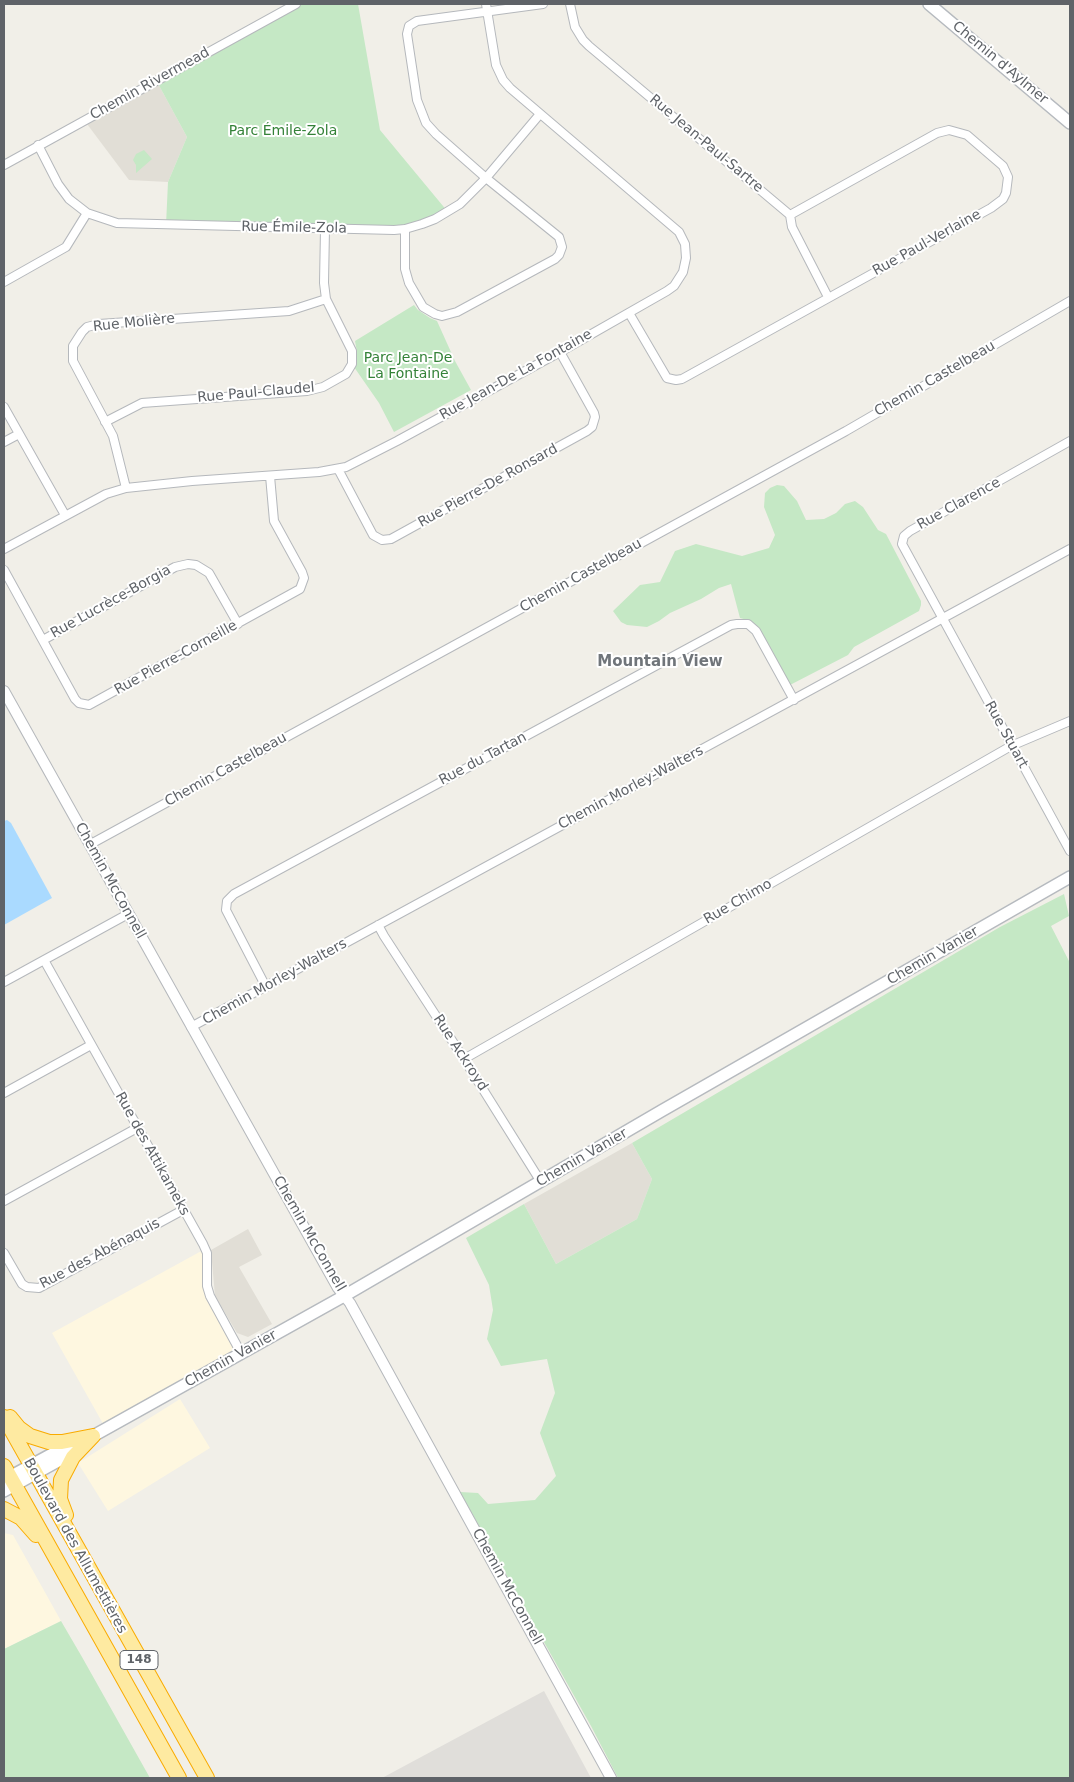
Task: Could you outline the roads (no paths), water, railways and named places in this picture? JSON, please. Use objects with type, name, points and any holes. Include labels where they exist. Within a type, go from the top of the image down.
[{"type":"highway","points":[[4,1410],[19,1428],[36,1438],[48,1442],[62,1442],[93,1436]]},
{"type":"highway","name":"Boulevard des Allumettières","points":[[4,1417],[91,1575],[207,1778]]},
{"type":"highway","points":[[91,1575],[62,1506],[60,1492],[61,1480],[67,1465],[93,1436]]},
{"type":"highway","name":"Boulevard des Allumettières","points":[[7,1480],[70,1584],[179,1778]]},
{"type":"highway","points":[[4,1509],[14,1513],[27,1524],[70,1584]]},
{"type":"main road","name":"Chemin d'Aylmer","points":[[929,4],[1070,123]]},
{"type":"main road","name":"Chemin Vanier","points":[[7,1480],[33,1469],[65,1447],[93,1436],[344,1296],[1070,877]]},
{"type":"street","name":"Chemin Rivermead","points":[[4,165],[296,4]]},
{"type":"street","points":[[405,229],[407,277],[414,293],[424,307],[435,314],[450,315],[457,312],[555,259],[559,255],[562,247],[559,237],[486,178],[430,128],[422,116],[417,100],[407,34],[409,26],[417,21],[486,7],[543,4]]},
{"type":"street","name":"Rue Jean-Paul-Sartre","points":[[570,4],[575,27],[589,46],[790,215]]},
{"type":"street","name":"Rue Jean-De La Fontaine","points":[[4,548],[106,494],[126,488],[338,469],[364,459],[629,313],[667,291],[679,280],[683,272],[686,250],[682,237],[674,227],[510,88],[499,73],[494,56],[486,7]]},
{"type":"street","name":"Rue Émile-Zola","points":[[38,146],[63,192],[69,199],[87,213],[108,220],[127,224],[405,229],[435,219],[460,204],[486,178],[540,114]]},
{"type":"street","name":"Rue Paul-Verlaine","points":[[629,313],[667,378],[682,379],[998,203],[1006,193],[1008,183],[1006,171],[1003,166],[967,135],[955,130],[943,131],[790,215]]},
{"type":"street","points":[[4,282],[66,247],[87,213]]},
{"type":"street","points":[[790,215],[792,227],[828,297]]},
{"type":"street","name":"Rue Paul-Claudel","points":[[105,422],[135,406],[149,401],[307,391],[323,387],[346,374],[352,364],[352,351],[326,299],[324,283],[325,229]]},
{"type":"street","name":"Rue Molière","points":[[126,488],[116,444],[74,361],[72,353],[76,340],[87,328],[99,324],[289,311],[326,299]]},
{"type":"street","name":"Chemin Castelbeau","points":[[89,845],[846,431],[1070,301]]},
{"type":"street","name":"Rue Pierre-De Ronsard","points":[[338,469],[373,535],[382,540],[391,539],[592,427],[595,417],[594,413],[560,352]]},
{"type":"street","points":[[4,407],[65,515]]},
{"type":"street","points":[[4,442],[19,434]]},
{"type":"street","name":"Rue Clarence","points":[[942,619],[902,548],[904,536],[1070,441]]},
{"type":"street","name":"Rue Pierre-Corneille","points":[[4,570],[75,698],[79,703],[89,706],[296,592],[303,584],[302,572],[274,521],[270,476]]},
{"type":"street","name":"Chemin Morley-Walters","points":[[192,1027],[1070,549]]},
{"type":"street","name":"Rue Lucrèce-Borgia","points":[[43,640],[174,567],[188,564],[196,565],[209,574],[238,624]]},
{"type":"street","name":"Rue Stuart","points":[[942,619],[1070,851]]},
{"type":"street","name":"Rue du Tartan","points":[[266,986],[226,910],[227,901],[234,894],[731,625],[748,624],[756,631],[794,700]]},
{"type":"street","name":"Chemin McConnell","points":[[4,691],[128,914],[344,1296],[354,1310],[611,1778]]},
{"type":"street","name":"Rue Chimo","points":[[464,1059],[1012,746],[1069,725]]},
{"type":"street","points":[[4,982],[128,914]]},
{"type":"street","name":"Rue Ackroyd","points":[[378,925],[541,1182]]},
{"type":"street","name":"Rue des Attikameks","points":[[44,960],[207,1253],[210,1296],[241,1353]]},
{"type":"street","points":[[4,1093],[91,1045]]},
{"type":"street","points":[[4,1201],[137,1128]]},
{"type":"street","name":"Rue des Abénaquis","points":[[4,1253],[22,1284],[26,1287],[39,1288],[183,1210]]},
{"type":"water","points":[[7,820],[11,823],[52,898],[4,925],[4,821]]},
{"type":"district","name":"Mountain View","points":[[660,662]]},
{"type":"park label","name":"Parc Émile-Zola","points":[[283,131]]},
{"type":"park label","name":"Parc Jean-De La Fontaine","points":[[408,366]]}]
